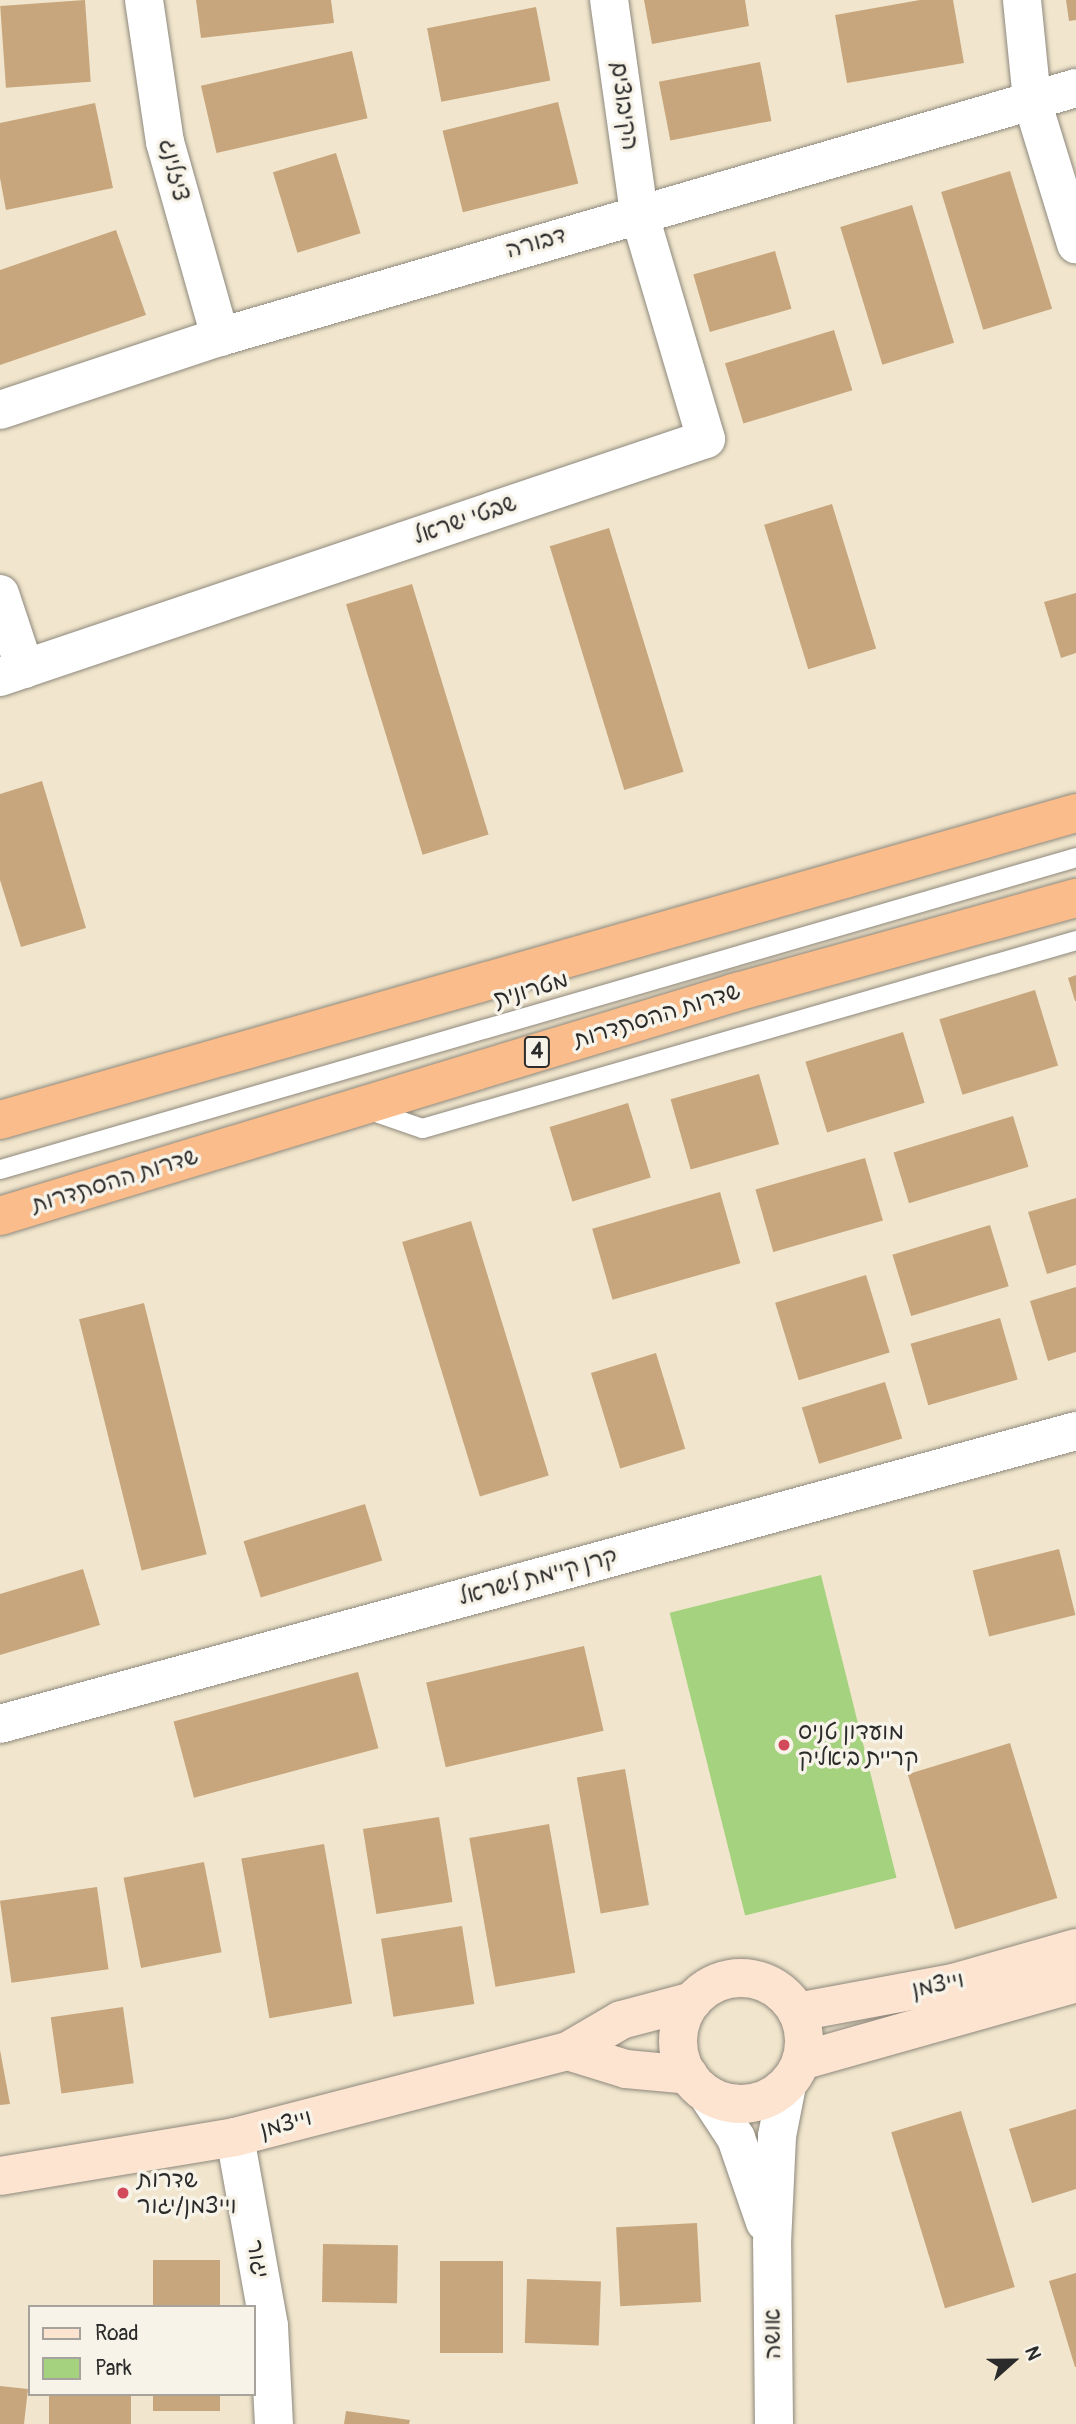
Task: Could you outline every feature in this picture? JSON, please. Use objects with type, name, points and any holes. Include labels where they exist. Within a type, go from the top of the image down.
[{"type":"highway","points":[[0,1121],[1076,813]]},
{"type":"highway","name":"שדרות ההסתדרות","points":[[0,1216],[733,993],[1076,898]]},
{"type":"street","name":"ציזלינג","points":[[144,0],[166,142],[220,337]]},
{"type":"street","name":"הקיבוצים","points":[[609,0],[639,213]]},
{"type":"street","points":[[1022,0],[1032,101],[1076,244]]},
{"type":"street","name":"דבורה","points":[[0,410],[220,337],[1076,88]]},
{"type":"street","name":"שבטי ישראל","points":[[13,673],[706,439],[639,213]]},
{"type":"street","points":[[0,594],[13,673]]},
{"type":"street","name":"קרן קיימת לישראל","points":[[0,1724],[1076,1431]]},
{"type":"street","name":"וייצמן","points":[[797,2012],[953,1983],[1076,1948]]},
{"type":"street","points":[[568,2051],[626,2069],[698,2085],[745,2104],[763,2101],[794,2073],[804,2044],[797,2012],[786,1997],[752,1979],[716,1983],[693,2001],[680,2025],[678,2044],[698,2085]]},
{"type":"street","name":"וייצמן","points":[[794,2073],[1076,1983]]},
{"type":"street","name":"וייצמן","points":[[0,2176],[235,2137],[568,2051],[621,2020],[693,2001]]},
{"type":"street","name":"אושה","points":[[774,2424],[772,2243],[777,2136],[794,2073]]},
{"type":"street","name":"אושה","points":[[698,2085],[736,2138],[772,2243]]},
{"type":"street","name":"יגור","points":[[235,2137],[269,2326],[274,2424]]},
{"type":"lane","name":"מטרונית","points":[[0,1169],[1076,857]]},
{"type":"lane","points":[[359,1106],[422,1128],[1076,940]]},
{"type":"green space","name":"מועדון טניס קריית ביאליק","points":[[821,1575],[896,1878],[745,1915],[670,1613]]},
{"type":"building","points":[[85,0],[91,82],[6,88],[0,6]]},
{"type":"building","points":[[196,0],[331,0],[334,23],[201,38]]},
{"type":"building","points":[[644,0],[745,0],[749,26],[652,44]]},
{"type":"building","points":[[920,0],[953,0],[964,63],[847,83],[835,15]]},
{"type":"building","points":[[1066,0],[1076,0],[1076,20],[1069,21]]},
{"type":"building","points":[[536,7],[550,81],[441,102],[427,28]]},
{"type":"building","points":[[352,51],[368,118],[216,153],[201,86]]},
{"type":"building","points":[[760,62],[771,121],[670,141],[659,82]]},
{"type":"building","points":[[558,102],[578,184],[463,212],[443,131]]},
{"type":"building","points":[[95,103],[113,188],[6,210],[0,178],[0,123]]},
{"type":"building","points":[[336,153],[361,233],[297,253],[273,172]]},
{"type":"building","points":[[1010,171],[1052,309],[983,330],[941,192]]},
{"type":"building","points":[[912,205],[954,343],[882,365],[840,227]]},
{"type":"building","points":[[116,230],[146,315],[0,365],[0,270]]},
{"type":"building","points":[[775,251],[792,309],[710,332],[693,274]]},
{"type":"building","points":[[834,330],[852,390],[743,424],[725,363]]},
{"type":"building","points":[[832,504],[876,648],[808,669],[764,525]]},
{"type":"building","points":[[609,528],[684,772],[624,790],[550,546]]},
{"type":"building","points":[[412,584],[489,835],[423,855],[346,604]]},
{"type":"building","points":[[1076,593],[1076,653],[1061,658],[1044,602]]},
{"type":"building","points":[[42,781],[86,928],[21,947],[0,880],[0,794]]},
{"type":"building","points":[[1076,975],[1076,1001],[1075,1001],[1068,978]]},
{"type":"building","points":[[1035,990],[1058,1066],[962,1095],[939,1019]]},
{"type":"building","points":[[903,1032],[925,1103],[827,1133],[805,1062]]},
{"type":"building","points":[[759,1074],[779,1144],[691,1170],[671,1099]]},
{"type":"building","points":[[628,1103],[651,1178],[572,1202],[550,1127]]},
{"type":"building","points":[[1013,1116],[1028,1167],[909,1203],[893,1153]]},
{"type":"building","points":[[865,1158],[883,1220],[773,1252],[755,1189]]},
{"type":"building","points":[[720,1192],[740,1263],[613,1300],[592,1229]]},
{"type":"building","points":[[1076,1198],[1076,1265],[1047,1274],[1028,1212]]},
{"type":"building","points":[[471,1221],[549,1475],[480,1496],[402,1242]]},
{"type":"building","points":[[990,1225],[1009,1286],[911,1316],[892,1255]]},
{"type":"building","points":[[866,1275],[890,1352],[799,1380],[775,1303]]},
{"type":"building","points":[[1076,1287],[1076,1352],[1048,1361],[1030,1301]]},
{"type":"building","points":[[144,1303],[207,1554],[142,1571],[79,1319]]},
{"type":"building","points":[[1000,1318],[1018,1380],[928,1405],[911,1344]]},
{"type":"building","points":[[656,1353],[685,1449],[620,1469],[591,1373]]},
{"type":"building","points":[[885,1382],[902,1438],[819,1464],[802,1407]]},
{"type":"building","points":[[365,1504],[382,1560],[261,1598],[244,1541]]},
{"type":"building","points":[[1059,1549],[1075,1615],[989,1637],[973,1571]]},
{"type":"building","points":[[83,1569],[100,1625],[0,1655],[0,1594]]},
{"type":"building","points":[[584,1646],[604,1731],[446,1767],[426,1682]]},
{"type":"building","points":[[358,1672],[378,1748],[194,1798],[174,1721]]},
{"type":"building","points":[[1010,1743],[1057,1898],[955,1929],[908,1774]]},
{"type":"building","points":[[625,1769],[649,1905],[601,1913],[577,1778]]},
{"type":"building","points":[[439,1817],[452,1902],[376,1914],[363,1829]]},
{"type":"building","points":[[549,1824],[575,1973],[495,1987],[469,1838]]},
{"type":"building","points":[[324,1844],[352,2004],[269,2018],[241,1859]]},
{"type":"building","points":[[204,1862],[222,1952],[141,1968],[124,1878]]},
{"type":"building","points":[[97,1887],[109,1969],[12,1983],[0,1901]]},
{"type":"building","points":[[462,1926],[474,2004],[393,2017],[381,1939]]},
{"type":"building","points":[[123,2007],[134,2083],[61,2093],[51,2017]]},
{"type":"building","points":[[0,2050],[10,2104],[0,2105]]},
{"type":"building","points":[[1076,2109],[1076,2189],[1032,2203],[1009,2129]]},
{"type":"building","points":[[961,2111],[1015,2287],[945,2308],[891,2132]]},
{"type":"building","points":[[697,2223],[701,2302],[620,2306],[616,2227]]},
{"type":"building","points":[[323,2244],[398,2245],[397,2303],[322,2302]]},
{"type":"building","points":[[153,2260],[220,2260],[220,2305],[153,2305]]},
{"type":"building","points":[[440,2261],[503,2261],[503,2353],[440,2353]]},
{"type":"building","points":[[1076,2273],[1076,2367],[1075,2367],[1049,2281]]},
{"type":"building","points":[[527,2279],[601,2282],[599,2346],[525,2343]]},
{"type":"building","points":[[0,2386],[28,2389],[24,2424],[0,2424]]},
{"type":"building","points":[[49,2396],[131,2396],[131,2424],[49,2424]]},
{"type":"building","points":[[153,2396],[220,2396],[220,2411],[153,2411]]},
{"type":"building","points":[[346,2411],[410,2420],[409,2424],[344,2424]]},
{"type":"place","name":"מועדון טניס קריית ביאליק","points":[[784,1745]]},
{"type":"place","name":"שדרות וייצמן/יגור","points":[[123,2193]]}]
